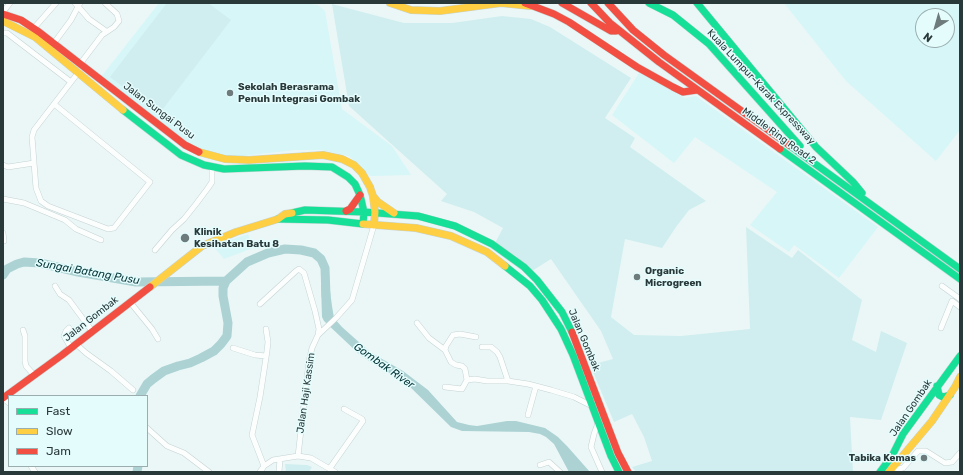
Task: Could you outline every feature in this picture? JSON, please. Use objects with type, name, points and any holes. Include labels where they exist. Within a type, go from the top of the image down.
[{"type":"main road","points":[[390,3],[411,10],[440,12],[501,3],[538,7]]},
{"type":"main road","points":[[525,3],[538,7],[569,22],[637,67],[673,87],[683,92],[697,90]]},
{"type":"main road","points":[[562,3],[611,31],[620,32]]},
{"type":"main road","name":"Middle Ring Road 2","points":[[591,3],[610,24],[697,90],[960,279]]},
{"type":"main road","name":"Middle Ring Road 2","points":[[608,3],[633,30],[664,55],[960,269]]},
{"type":"main road","name":"Kuala Lumpur–Karak Expressway","points":[[649,3],[673,15],[709,44],[794,141],[834,177]]},
{"type":"main road","points":[[697,3],[816,147],[853,182],[869,202]]},
{"type":"main road","name":"Jalan Sungai Pusu","points":[[3,13],[21,20],[34,28],[172,136],[201,153],[224,159],[249,160],[300,156],[332,156],[342,158],[354,166],[367,180],[373,196],[375,212],[374,225]]},
{"type":"main road","name":"Jalan Sungai Pusu","points":[[3,21],[21,28],[35,37],[181,155],[197,163],[212,167],[250,169],[305,166],[332,167],[348,177],[355,184],[360,195],[364,212],[363,224]]},
{"type":"main road","points":[[346,211],[350,209],[360,195]]},
{"type":"main road","points":[[373,196],[384,207],[396,214]]},
{"type":"main road","name":"Jalan Gombak","points":[[3,398],[74,346],[202,246],[236,232],[278,219],[285,214],[305,210],[375,212],[418,216],[455,226],[478,236],[524,267],[537,280],[558,306],[569,325],[618,453],[628,472]]},
{"type":"main road","name":"Jalan Gombak","points":[[278,219],[328,220],[416,228],[451,236],[487,252],[520,277],[542,300],[561,329],[573,355],[611,456],[619,472]]},
{"type":"main road","name":"Jalan Gombak","points":[[880,472],[892,456],[920,410],[960,356]]},
{"type":"main road","name":"Jalan Gombak","points":[[890,472],[934,418],[960,377]]},
{"type":"main road","points":[[937,386],[939,395],[943,397],[950,395]]},
{"type":"main road","points":[[920,410],[926,406],[930,407],[934,412],[934,418]]},
{"type":"street","points":[[3,13],[10,3]]},
{"type":"street","points":[[34,28],[56,3]]},
{"type":"street","points":[[80,64],[106,31],[119,21],[117,14],[105,3]]},
{"type":"street","points":[[54,43],[71,20],[78,4],[90,19],[106,31]]},
{"type":"street","points":[[3,32],[7,33],[71,82]]},
{"type":"street","points":[[54,104],[150,182],[114,228],[108,229],[48,206],[41,201],[36,188],[32,137],[34,130],[54,104],[78,73]]},
{"type":"street","points":[[3,165],[8,167],[34,163]]},
{"type":"street","points":[[155,250],[172,230],[184,219],[208,188],[212,182],[212,167]]},
{"type":"street","points":[[3,199],[24,203],[65,220],[76,229],[101,240]]},
{"type":"street","points":[[318,335],[352,300],[374,225]]},
{"type":"street","points":[[3,233],[4,240]]},
{"type":"street","name":"Jalan Haji Kassim","points":[[260,304],[296,270],[302,270],[307,280],[319,329],[309,361],[298,456]]},
{"type":"street","points":[[55,286],[60,294],[69,300],[92,332]]},
{"type":"street","points":[[942,286],[960,299]]},
{"type":"street","points":[[941,328],[952,301],[960,307]]},
{"type":"street","points":[[130,302],[152,329],[158,339]]},
{"type":"street","points":[[417,322],[429,338],[445,350],[451,362],[462,366],[465,369],[467,380],[462,389],[445,387]]},
{"type":"street","points":[[69,328],[66,330],[64,336],[74,346],[111,371],[133,390]]},
{"type":"street","points":[[264,466],[252,435],[260,397],[268,342],[266,329]]},
{"type":"street","points":[[22,330],[25,336],[26,366],[34,375]]},
{"type":"street","points":[[445,350],[453,335],[460,334],[476,336]]},
{"type":"street","points":[[482,347],[491,347],[497,352],[508,381]]},
{"type":"street","points":[[233,348],[254,355],[266,356]]},
{"type":"street","points":[[467,380],[508,381],[536,386],[564,394],[593,406]]},
{"type":"street","points":[[528,415],[536,386]]},
{"type":"street","points":[[330,468],[363,421],[344,409]]},
{"type":"street","points":[[598,422],[591,448],[602,472]]},
{"type":"street","points":[[148,429],[167,446],[184,453],[209,472]]},
{"type":"street","points":[[890,472],[903,468],[918,451],[926,451],[946,463],[952,462],[960,453]]},
{"type":"street","points":[[260,472],[264,466],[273,460],[298,456],[311,458],[335,472]]},
{"type":"street","points":[[279,472],[280,459]]},
{"type":"street","points":[[540,465],[549,462],[560,472]]},
{"type":"shaded area","name":"Sekolah Berasrama Penuh Integrasi Gombak","points":[[159,3],[304,3],[318,5],[325,11],[342,109],[392,146],[411,175],[370,176],[349,156],[322,150],[295,150],[242,156],[210,154],[180,140],[101,77]]},
{"type":"shaded area","points":[[167,3],[208,3],[231,20],[159,114],[110,77]]},
{"type":"shaded area","points":[[784,3],[960,3],[960,130],[936,161],[846,81]]},
{"type":"shaded area","points":[[332,4],[404,23],[452,23],[502,16],[531,19],[550,27],[631,78],[605,118],[635,138],[630,147],[706,201],[689,210],[662,248],[625,239],[611,317],[634,335],[681,336],[750,329],[746,227],[792,258],[798,250],[862,300],[852,340],[876,352],[881,331],[907,343],[881,420],[850,417],[853,472],[636,472],[632,467],[652,461],[644,437],[632,414],[614,422],[590,365],[613,359],[601,331],[551,259],[532,271],[516,256],[495,243],[503,228],[474,212],[441,201],[447,194],[349,106]]},
{"type":"shaded area","points":[[639,73],[685,98],[696,96],[878,227],[839,278],[794,245],[789,252],[750,225],[777,192],[695,137],[674,163],[612,115]]},
{"type":"shaded area","points":[[248,234],[253,248],[224,259],[213,246]]},
{"type":"shaded area","points":[[285,464],[307,465],[312,467],[309,472],[286,472]]},
{"type":"water","name":"Gombak River","points":[[329,283],[334,318],[342,327],[370,352],[403,371],[428,390],[457,422],[477,426],[516,421],[545,428],[558,437],[590,472],[569,472],[554,444],[540,434],[529,432],[462,431],[451,427],[405,382],[358,353],[324,321],[322,317],[321,285]]},
{"type":"waterway","name":"Gombak River","points":[[141,395],[147,384],[164,371],[201,358],[214,351],[221,344],[227,336],[228,323],[223,288],[226,281],[247,262],[268,253],[285,249],[314,253],[321,259],[325,268],[326,296]]},
{"type":"waterway","name":"Sungai Batang Pusu","points":[[3,275],[7,269],[24,262],[40,263],[78,272],[136,282],[226,281]]},
{"type":"waterway","name":"Gombak River","points":[[137,472],[138,467]]},
{"type":"traffic: fast","points":[[649,3],[673,15],[709,44],[800,146]]},
{"type":"traffic: fast","points":[[697,3],[816,147],[853,182],[862,193]]},
{"type":"traffic: fast","points":[[123,110],[181,155],[204,165],[224,169],[305,166],[332,167],[348,177],[355,184],[360,195],[364,212],[363,224],[328,220],[278,219]]},
{"type":"traffic: fast","points":[[789,145],[960,269]]},
{"type":"traffic: fast","points":[[780,149],[960,279]]},
{"type":"traffic: fast","points":[[292,213],[305,210],[364,212]]},
{"type":"traffic: fast","points":[[364,212],[418,216],[455,226],[492,244],[524,267],[537,280],[562,312],[572,332]]},
{"type":"traffic: fast","points":[[505,266],[530,286],[542,300],[561,329],[573,355],[611,456],[619,472]]},
{"type":"traffic: fast","points":[[880,472],[892,456],[903,434],[960,356]]},
{"type":"traffic: fast","points":[[937,386],[939,395],[943,397],[950,395]]},
{"type":"traffic: slow","points":[[390,3],[411,10],[440,11],[501,3],[530,6]]},
{"type":"traffic: slow","points":[[3,21],[35,37],[123,110]]},
{"type":"traffic: slow","points":[[199,152],[225,159],[249,160],[323,155],[342,159],[354,165],[362,173],[370,187],[375,212],[374,225]]},
{"type":"traffic: slow","points":[[373,196],[378,202],[394,213]]},
{"type":"traffic: slow","points":[[150,287],[202,246],[236,232],[278,219],[285,214],[292,213]]},
{"type":"traffic: slow","points":[[363,224],[416,228],[451,236],[487,252],[505,266]]},
{"type":"traffic: slow","points":[[889,472],[932,421],[960,377]]},
{"type":"traffic: jam","points":[[525,3],[554,14],[569,22],[637,67],[673,87],[683,92],[697,90]]},
{"type":"traffic: jam","points":[[562,3],[611,31],[616,31]]},
{"type":"traffic: jam","points":[[591,3],[610,23],[659,62],[780,149]]},
{"type":"traffic: jam","points":[[608,3],[633,30],[664,55],[789,145]]},
{"type":"traffic: jam","points":[[3,14],[21,20],[39,32],[185,145],[199,152]]},
{"type":"traffic: jam","points":[[346,211],[350,209],[360,195]]},
{"type":"traffic: jam","points":[[3,398],[62,355],[150,287]]},
{"type":"traffic: jam","points":[[572,332],[618,453],[628,472]]},
{"type":"place","name":"Sekolah Berasrama Penuh Integrasi Gombak","points":[[230,93]]},
{"type":"place","name":"Klinik Kesihatan Batu 8","points":[[185,238]]},
{"type":"place","name":"Organic Microgreen","points":[[637,277]]},
{"type":"place","name":"Tabika Kemas","points":[[924,458]]}]
